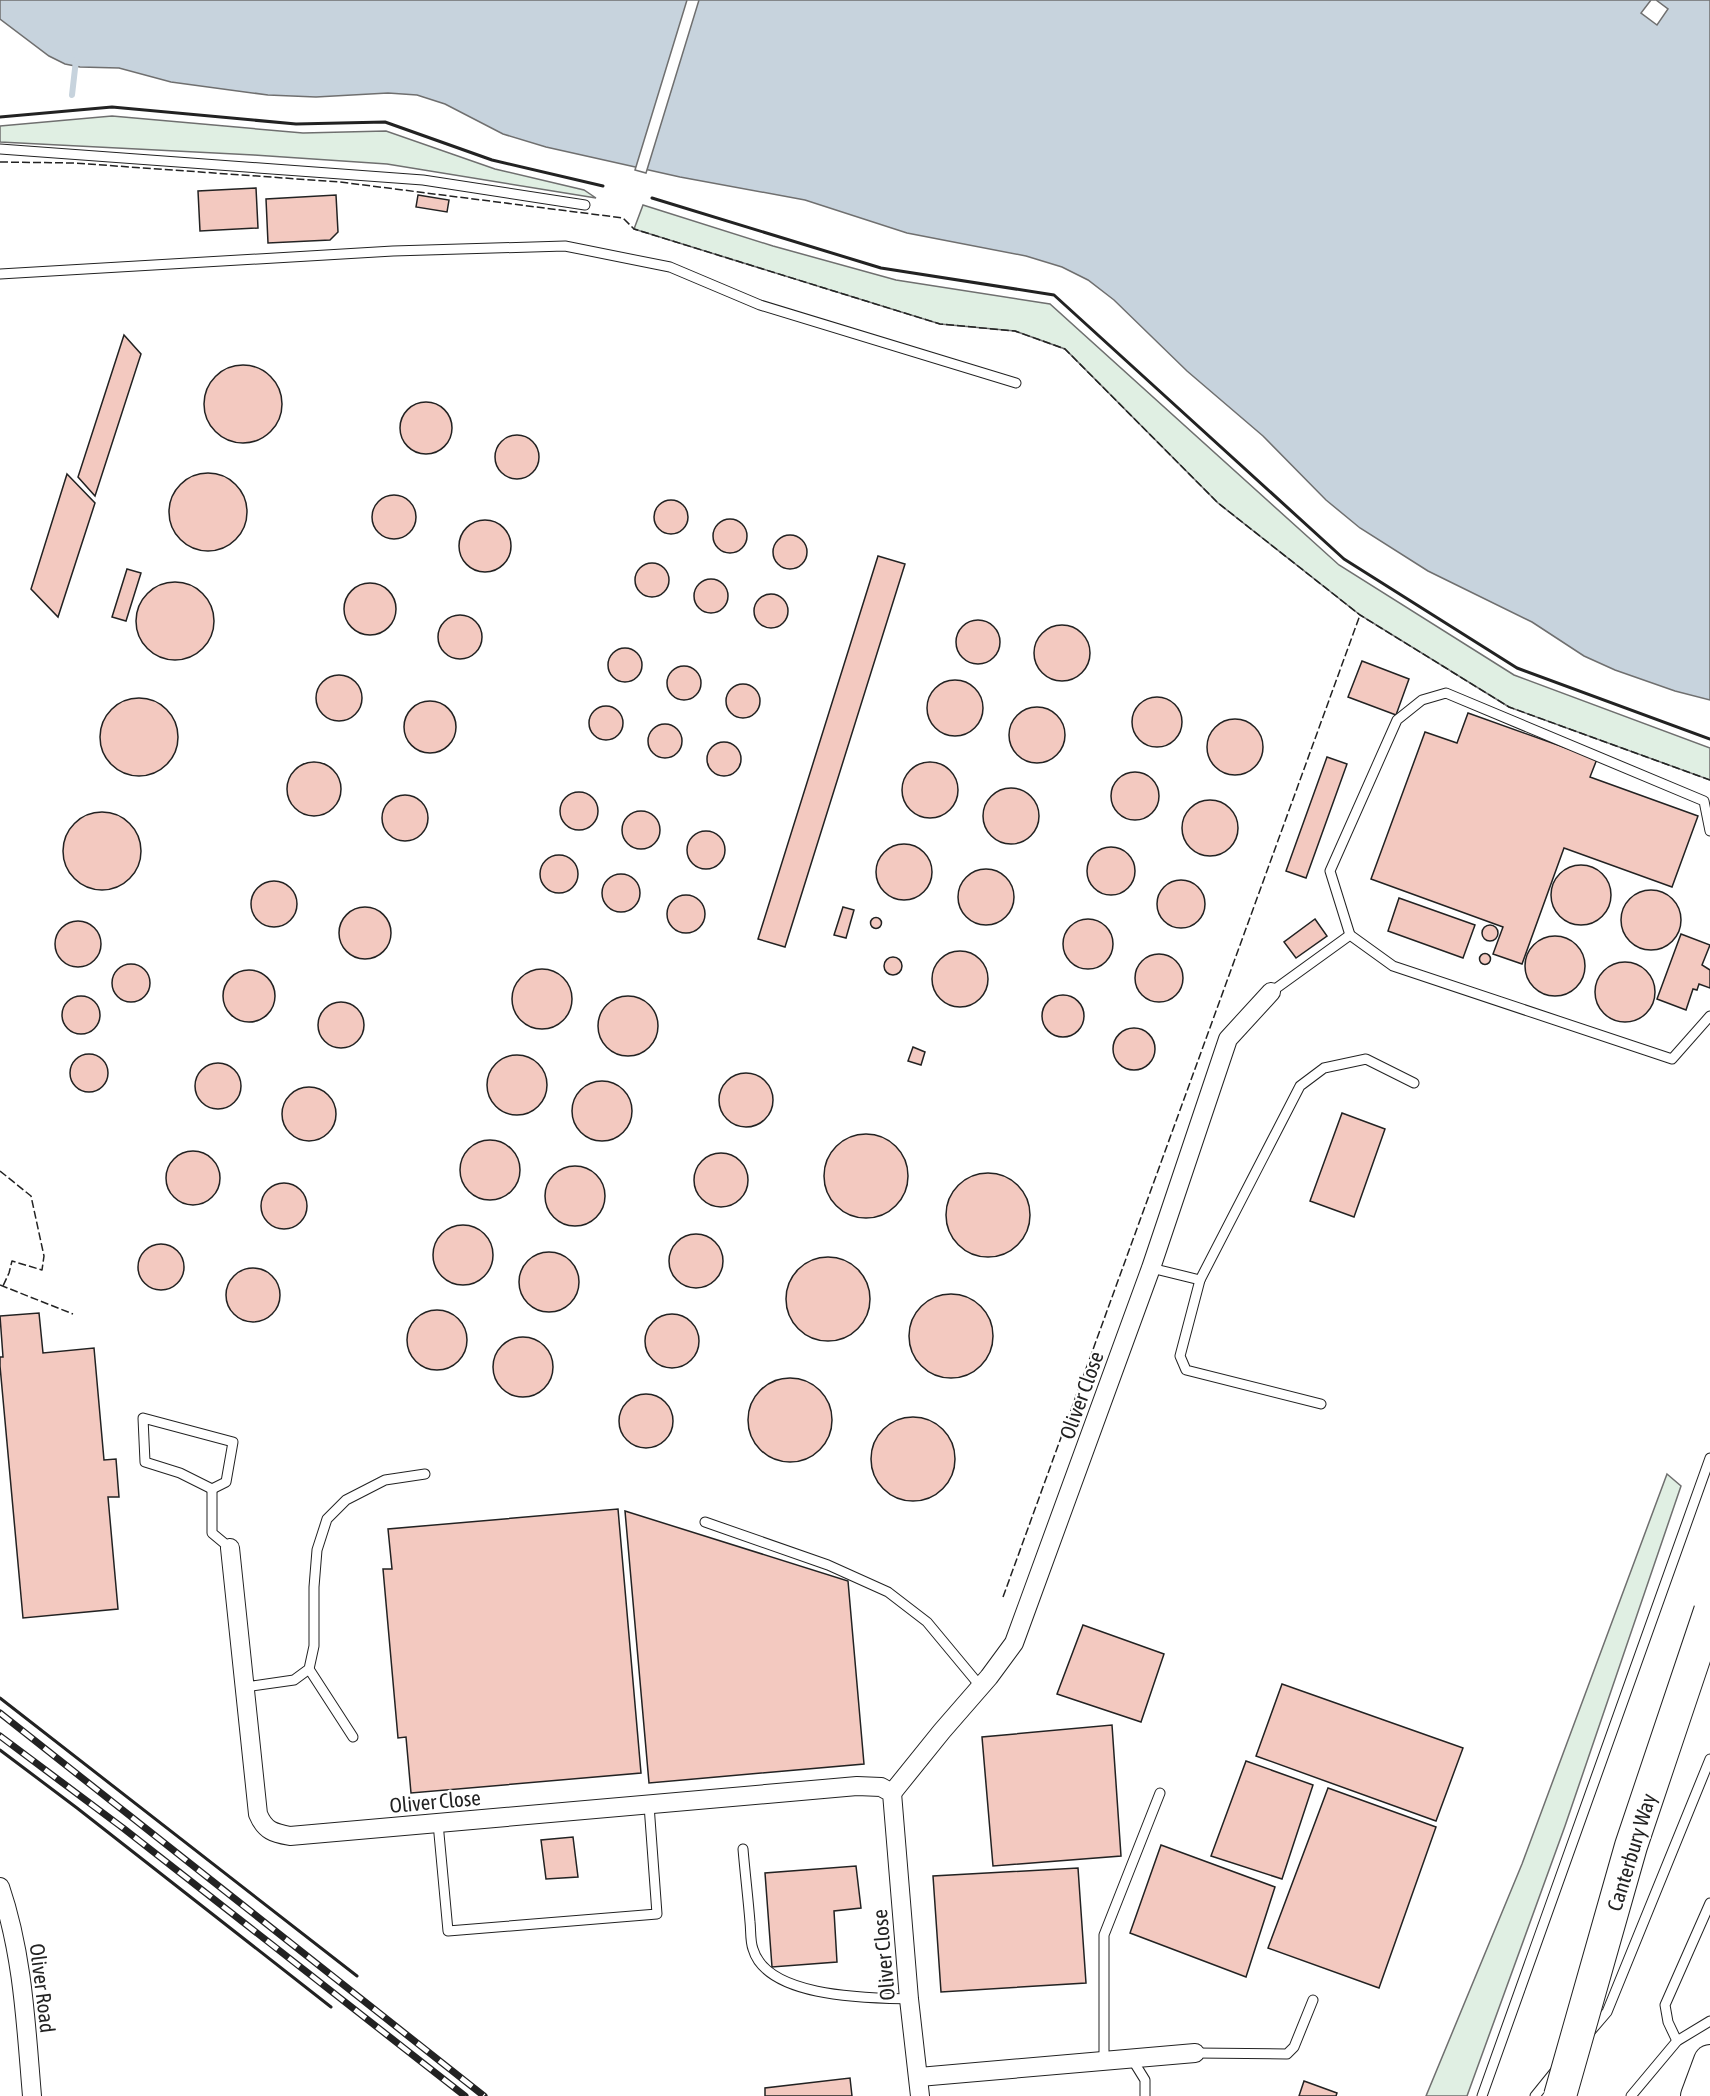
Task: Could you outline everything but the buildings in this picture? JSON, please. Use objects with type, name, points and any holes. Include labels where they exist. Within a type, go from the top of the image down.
[{"type":"highway","name":"Canterbury Way","points":[[1560,2096],[1631,1846],[1710,1611]]},
{"type":"highway","points":[[1697,2096],[1710,2061]]},
{"type":"street","name":"Oliver Close","points":[[920,2096],[909,1999],[892,1793],[981,1687],[1014,1643],[1151,1268],[1228,1039],[1271,992]]},
{"type":"street","name":"Oliver Close","points":[[230,1548],[258,1814],[263,1826],[272,1833],[290,1836],[857,1786],[880,1787],[892,1793]]},
{"type":"street","name":"Oliver Road","points":[[0,1887],[12,1925],[25,2014],[32,2096]]},
{"type":"street","points":[[919,2077],[1196,2053]]},
{"type":"lane","points":[[0,148],[423,180],[585,205]]},
{"type":"lane","points":[[0,274],[393,250],[565,246],[670,267],[759,305],[1016,383]]},
{"type":"lane","points":[[1710,831],[1704,801],[1446,693],[1422,700],[1397,720],[1330,871],[1350,935],[1393,966],[1672,1059],[1710,1016]]},
{"type":"lane","points":[[1271,992],[1350,935]]},
{"type":"lane","points":[[1321,1404],[1186,1370],[1180,1356],[1200,1281],[1300,1086],[1324,1068],[1366,1059],[1414,1083]]},
{"type":"lane","points":[[1151,1268],[1200,1281]]},
{"type":"lane","points":[[143,1418],[233,1442],[226,1482],[212,1489],[180,1473],[146,1462],[143,1418]]},
{"type":"lane","points":[[1482,2096],[1710,1458]]},
{"type":"lane","points":[[244,1687],[294,1680],[309,1669],[314,1646],[314,1587],[317,1550],[327,1519],[346,1500],[385,1480],[425,1474]]},
{"type":"lane","points":[[212,1489],[212,1533],[230,1548]]},
{"type":"lane","points":[[705,1522],[828,1565],[888,1592],[927,1622],[981,1687]]},
{"type":"lane","points":[[309,1669],[353,1737]]},
{"type":"lane","points":[[1535,2096],[1607,2012],[1710,1759]]},
{"type":"lane","points":[[1104,2061],[1104,1935],[1160,1793]]},
{"type":"lane","points":[[438,1823],[448,1931],[657,1914],[650,1805]]},
{"type":"lane","points":[[743,1849],[753,1949],[762,1966],[776,1979],[798,1987],[866,1998],[909,1999]]},
{"type":"lane","points":[[1677,2041],[1668,2022],[1665,2005],[1710,1903]]},
{"type":"lane","points":[[1196,2053],[1287,2054],[1294,2048],[1313,2000]]},
{"type":"lane","points":[[1631,2096],[1677,2041],[1710,2021]]},
{"type":"lane","points":[[1132,2059],[1145,2080],[1145,2096]]},
{"type":"green space","points":[[112,116],[303,133],[386,131],[495,169],[584,190],[596,198],[387,164],[0,142],[0,126]]},
{"type":"green space","points":[[643,205],[773,246],[896,280],[1050,304],[1339,565],[1514,675],[1710,748],[1710,780],[1509,707],[1360,615],[1218,503],[1065,349],[1015,331],[940,324],[634,229]]},
{"type":"green space","points":[[1667,1474],[1681,1486],[1565,1826],[1467,2096],[1426,2096],[1522,1864]]},
{"type":"shaded area","points":[[0,0],[1710,0],[1710,700],[1675,691],[1615,670],[1584,656],[1532,622],[1428,571],[1360,528],[1326,500],[1263,436],[1187,371],[1114,300],[1088,280],[1062,267],[1026,256],[907,233],[805,200],[680,177],[546,147],[503,134],[445,104],[417,95],[388,93],[316,97],[268,95],[171,82],[119,68],[80,67],[65,64],[49,56],[0,19]]},
{"type":"pier","points":[[687,0],[699,0],[646,173],[635,170]]},
{"type":"pier","points":[[1651,0],[1656,0],[1668,9],[1657,25],[1641,13]]},
{"type":"waterway","points":[[72,95],[76,60]]},
{"type":"railway","points":[[0,1713],[484,2096]]},
{"type":"railway","points":[[0,1736],[123,1828],[465,2096]]},
{"type":"fence","points":[[0,162],[74,163],[340,182],[623,218],[634,229],[940,324],[1015,331],[1065,349],[1218,503],[1360,615],[1509,707],[1710,780]]},
{"type":"fence","points":[[1003,1597],[1360,615]]},
{"type":"fence","points":[[0,1171],[31,1196],[44,1256],[42,1270],[12,1261],[3,1286]]},
{"type":"fence","points":[[0,1285],[73,1314]]},
{"type":"wall","points":[[0,117],[112,107],[296,124],[385,122],[492,160],[603,186]]},
{"type":"wall","points":[[652,198],[881,268],[1054,295],[1344,559],[1517,668],[1710,739]]},
{"type":"wall","points":[[0,1698],[357,1976]]},
{"type":"wall","points":[[0,1750],[331,2007]]}]
